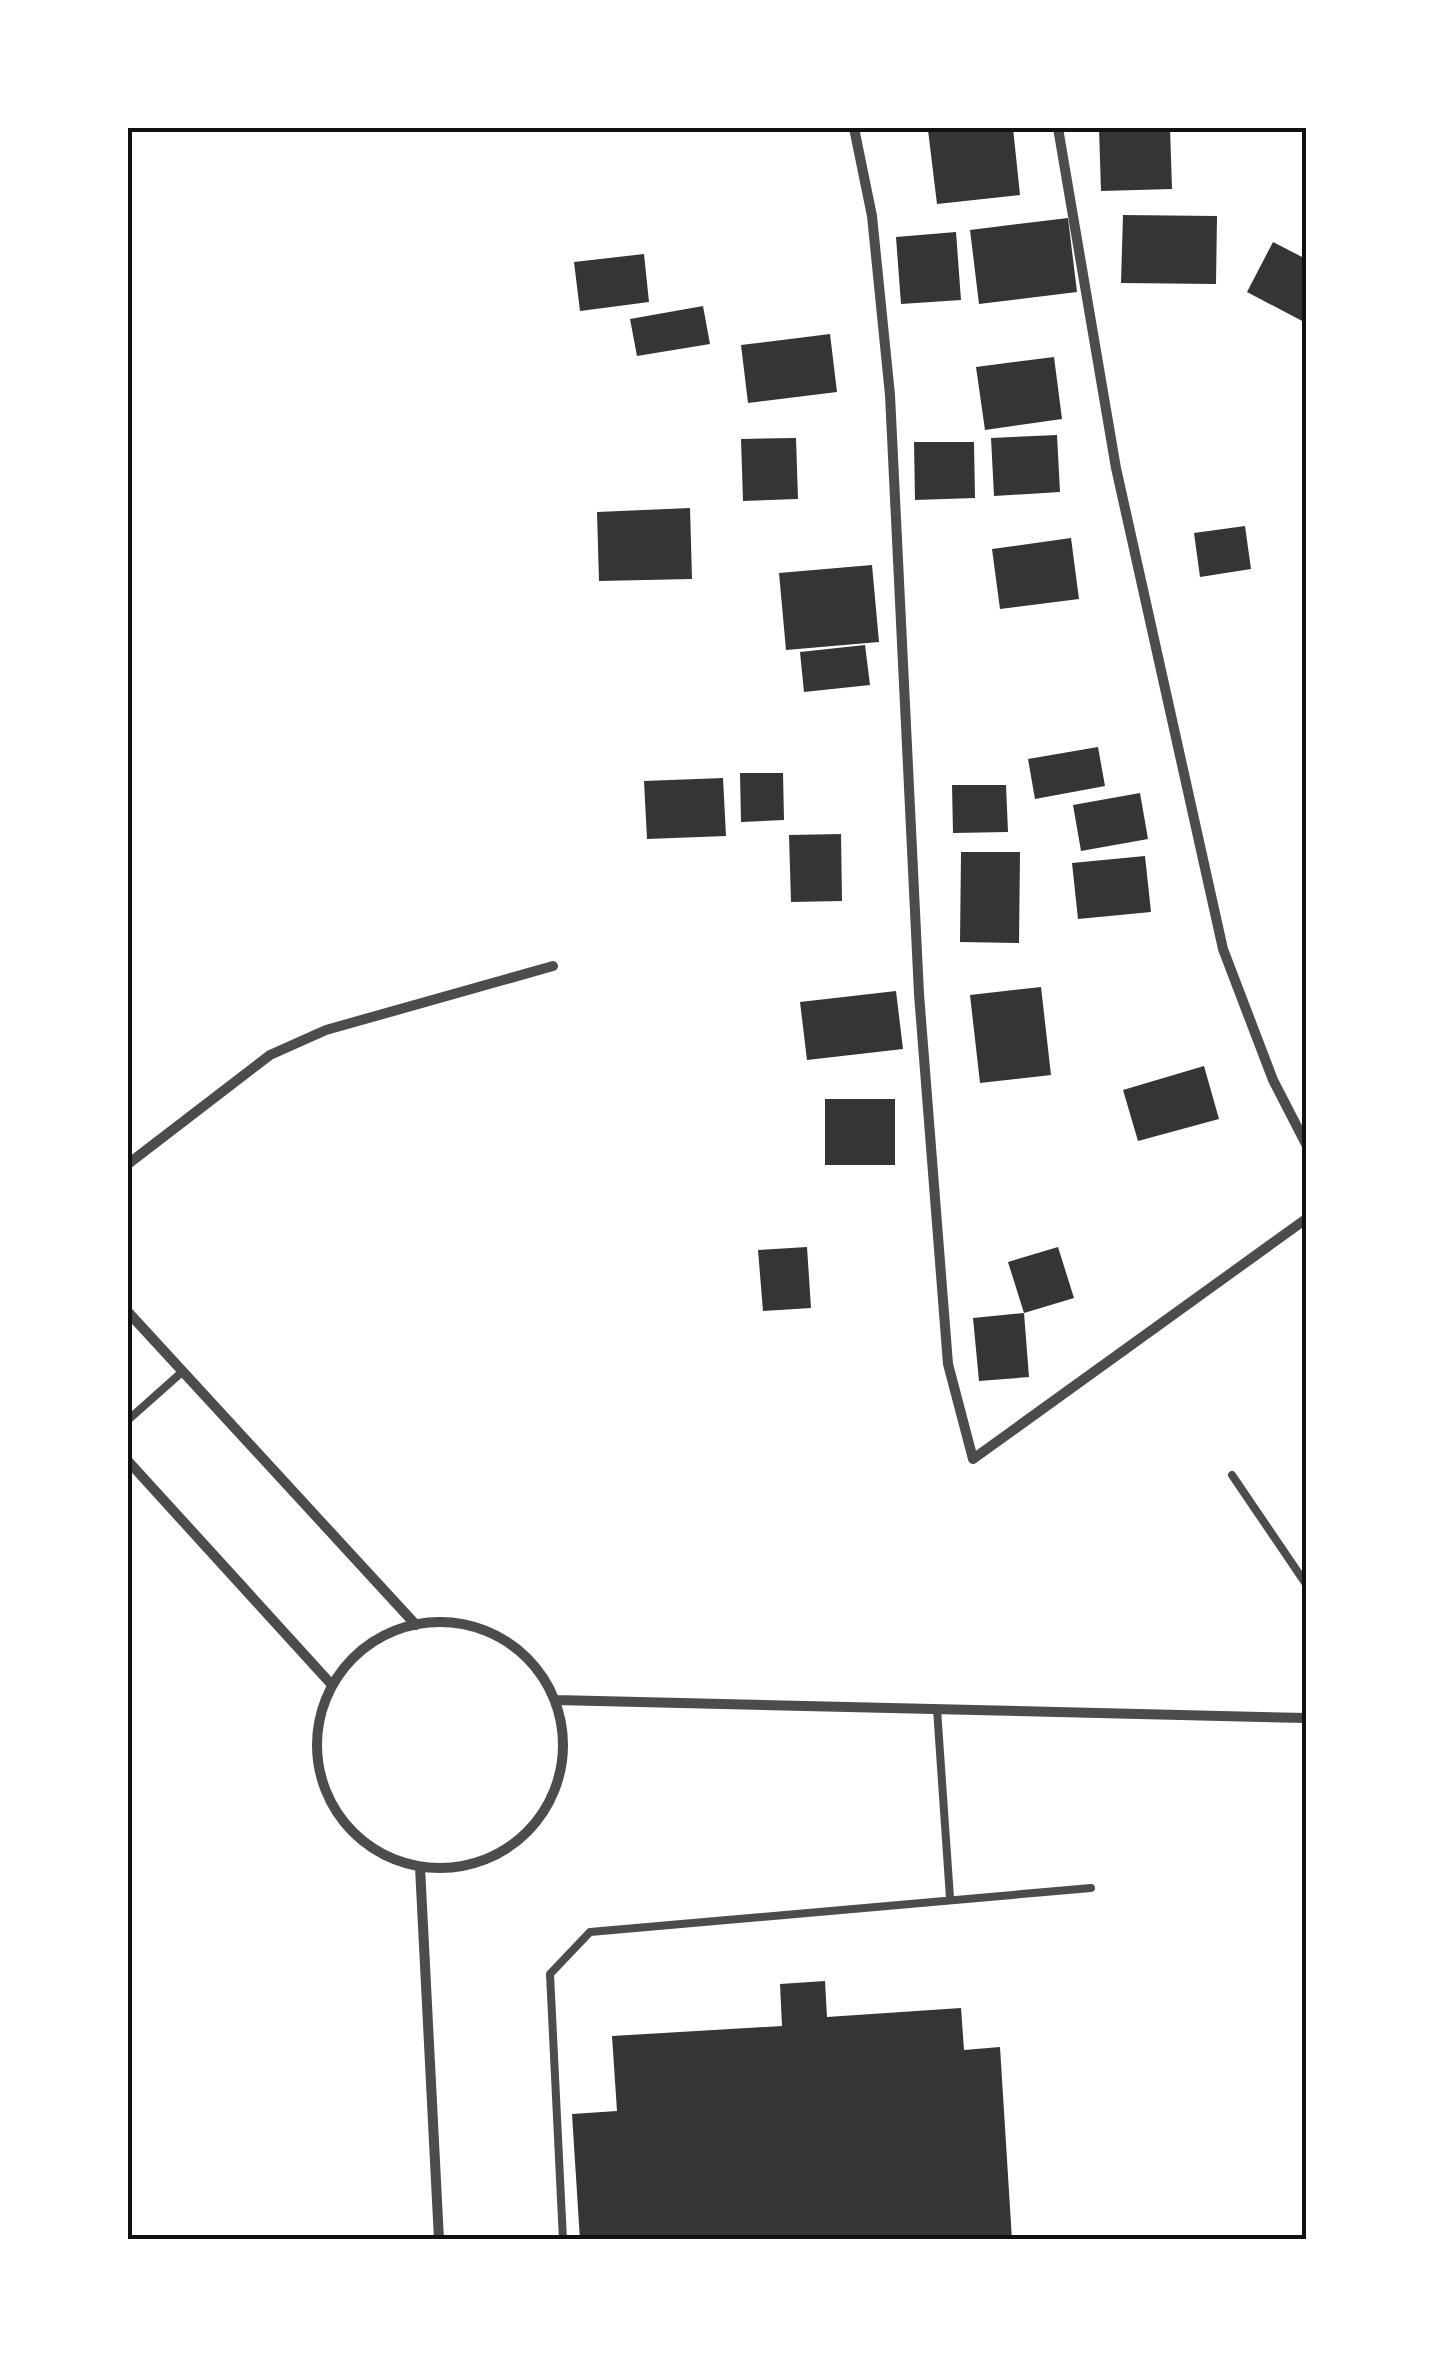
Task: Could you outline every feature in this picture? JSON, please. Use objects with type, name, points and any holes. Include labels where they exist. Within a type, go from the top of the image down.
[{"type":"street","points":[[854,128],[872,216],[890,394],[918,994],[948,1364],[972,1459],[1306,1219]]},
{"type":"street","points":[[1058,128],[1116,468],[1214,913],[1223,949],[1272,1080],[1306,1144]]},
{"type":"street","points":[[128,1164],[270,1055],[326,1030],[553,966]]},
{"type":"street","points":[[128,1312],[416,1625]]},
{"type":"street","points":[[128,1461],[332,1685]]},
{"type":"street","points":[[453,1624],[489,1632],[529,1660],[556,1700],[563,1728],[558,1785],[527,1834],[478,1863],[420,1867],[371,1848],[334,1811],[320,1774],[316,1735],[332,1685],[368,1646],[390,1632],[416,1625],[453,1624]]},
{"type":"street","points":[[556,1700],[1306,1718]]},
{"type":"street","points":[[420,1867],[439,2240]]},
{"type":"lane","points":[[128,1420],[182,1372]]},
{"type":"lane","points":[[1232,1475],[1306,1584]]},
{"type":"lane","points":[[937,1709],[950,1898]]},
{"type":"lane","points":[[563,2240],[550,1974],[590,1932],[1091,1888]]},
{"type":"building","points":[[1013,128],[1020,195],[937,204],[928,130]]},
{"type":"building","points":[[1099,128],[1170,128],[1172,189],[1101,191]]},
{"type":"building","points":[[1123,215],[1217,216],[1216,284],[1121,283]]},
{"type":"building","points":[[1068,218],[1077,292],[979,304],[970,230]]},
{"type":"building","points":[[956,232],[961,300],[901,304],[896,237]]},
{"type":"building","points":[[1273,242],[1306,259],[1306,323],[1247,292]]},
{"type":"building","points":[[644,254],[649,302],[580,311],[574,262]]},
{"type":"building","points":[[703,306],[710,344],[637,356],[630,319]]},
{"type":"building","points":[[830,334],[837,392],[748,403],[741,345]]},
{"type":"building","points":[[1054,357],[1062,419],[985,430],[976,367]]},
{"type":"building","points":[[1057,435],[1060,492],[994,496],[991,438]]},
{"type":"building","points":[[796,438],[798,499],[743,501],[741,439]]},
{"type":"building","points":[[914,442],[974,442],[975,498],[915,500]]},
{"type":"building","points":[[690,508],[692,579],[599,581],[597,512]]},
{"type":"building","points":[[1245,526],[1251,569],[1200,577],[1194,533]]},
{"type":"building","points":[[1071,538],[1079,599],[1000,609],[992,549]]},
{"type":"building","points":[[872,565],[879,642],[786,650],[779,573]]},
{"type":"building","points":[[865,645],[870,685],[804,692],[800,652]]},
{"type":"building","points":[[1098,747],[1105,786],[1035,799],[1028,759]]},
{"type":"building","points":[[740,773],[783,773],[784,820],[741,822]]},
{"type":"building","points":[[723,778],[726,836],[647,839],[644,781]]},
{"type":"building","points":[[952,785],[1006,785],[1008,832],[953,833]]},
{"type":"building","points":[[1140,793],[1148,839],[1081,851],[1073,805]]},
{"type":"building","points":[[841,834],[842,901],[791,902],[789,835]]},
{"type":"building","points":[[961,852],[1020,852],[1019,943],[960,942]]},
{"type":"building","points":[[1145,856],[1151,912],[1078,919],[1072,863]]},
{"type":"building","points":[[1041,987],[1051,1075],[980,1083],[970,995]]},
{"type":"building","points":[[896,991],[903,1049],[807,1060],[800,1002]]},
{"type":"building","points":[[1204,1066],[1219,1119],[1138,1141],[1123,1090]]},
{"type":"building","points":[[825,1099],[895,1099],[895,1165],[825,1165]]},
{"type":"building","points":[[807,1247],[811,1308],[763,1311],[758,1250]]},
{"type":"building","points":[[1058,1247],[1074,1298],[1024,1313],[1008,1262]]},
{"type":"building","points":[[1024,1313],[1029,1377],[979,1381],[973,1318]]},
{"type":"building","points":[[825,1981],[827,2017],[961,2008],[964,2050],[1000,2047],[1012,2240],[580,2240],[572,2114],[617,2111],[612,2036],[782,2026],[780,1984]]}]
